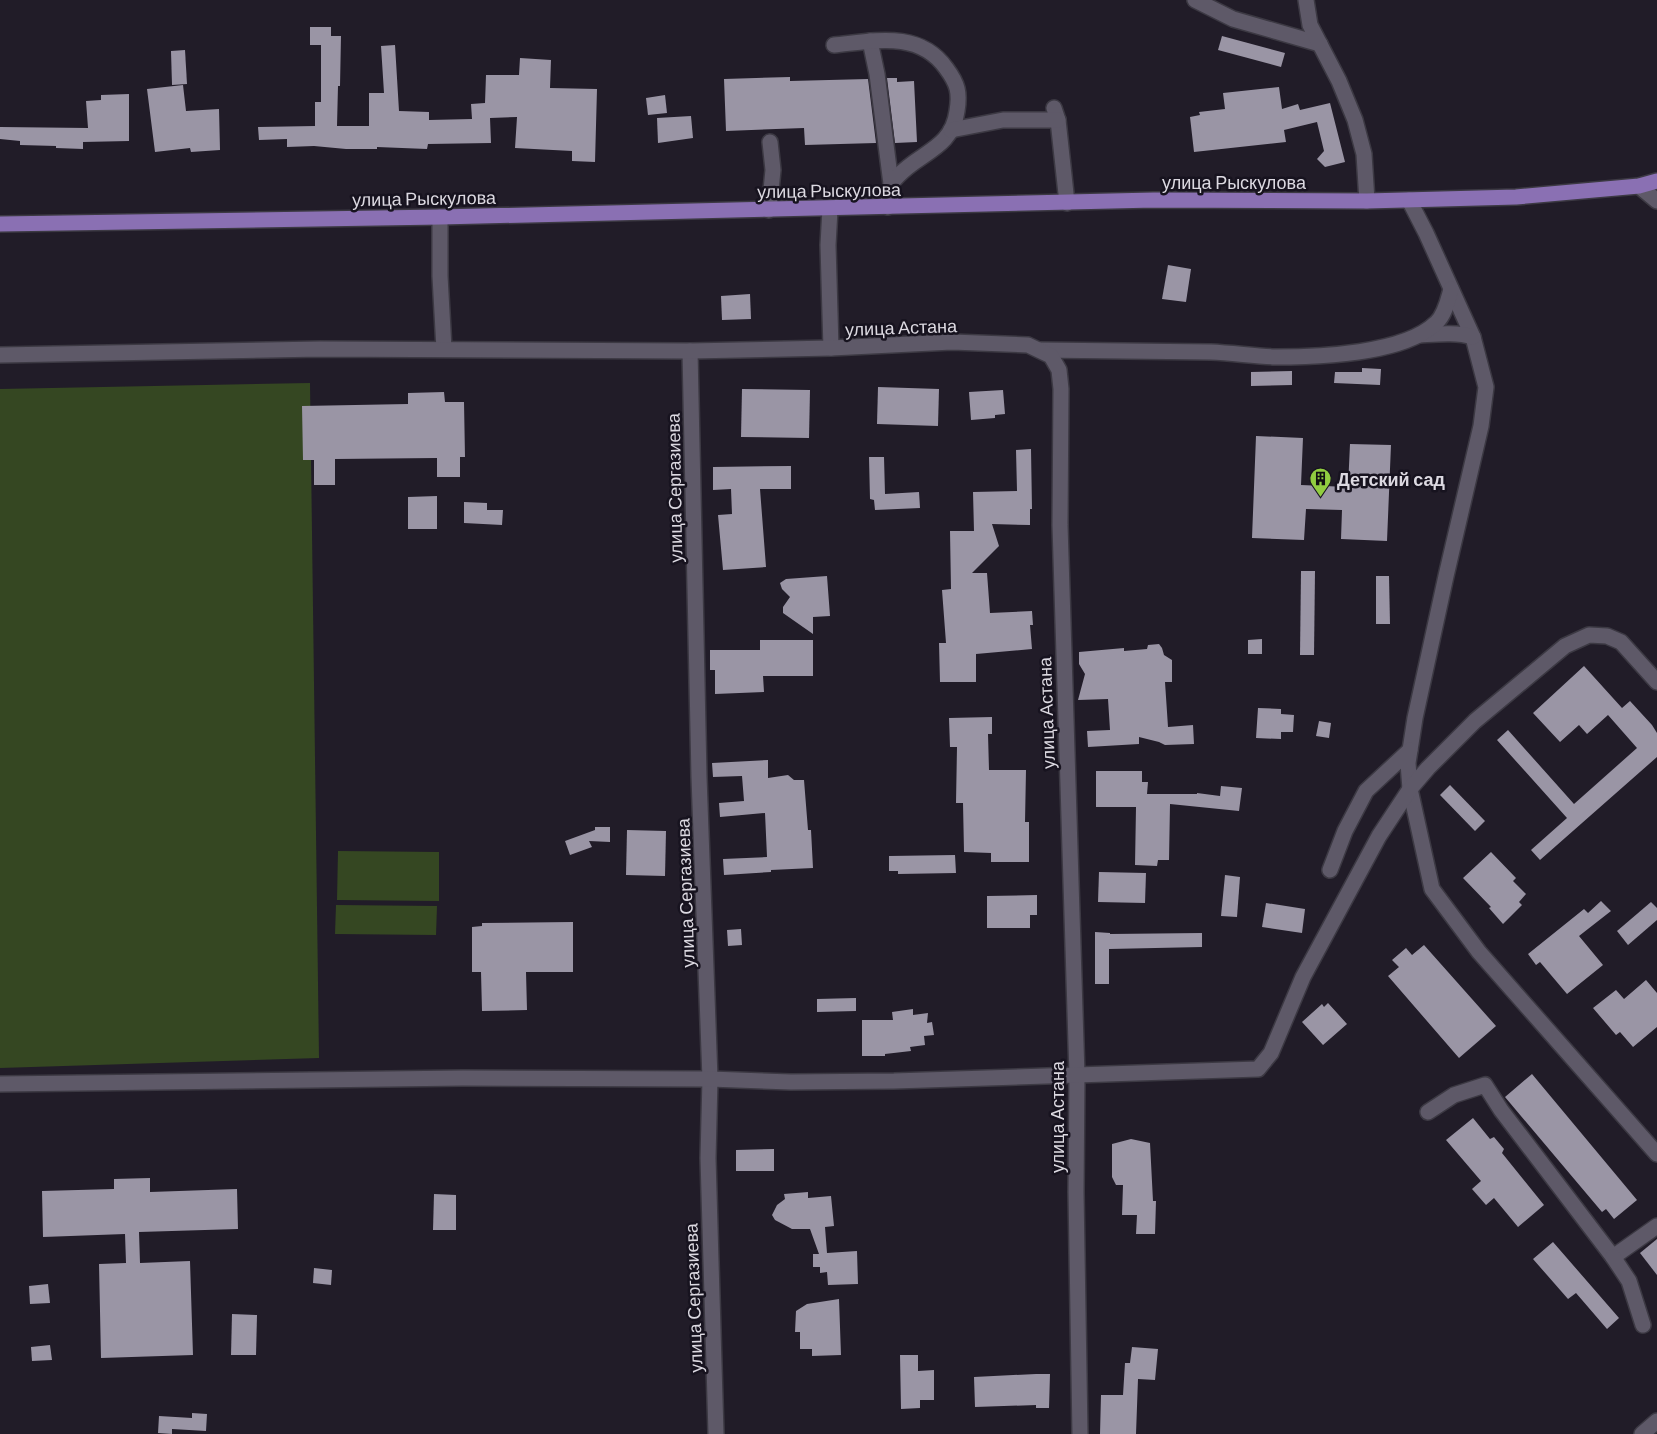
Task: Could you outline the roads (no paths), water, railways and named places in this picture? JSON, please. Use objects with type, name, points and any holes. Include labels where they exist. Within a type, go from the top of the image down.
[{"type":"main road","name":"улица Рыскулова","points":[[0,224],[440,217],[1154,200],[1409,200],[1516,197],[1639,186],[1657,181]]},
{"type":"street","points":[[1195,0],[1233,19],[1320,44]]},
{"type":"street","points":[[1306,0],[1310,25],[1339,81],[1355,120],[1364,154],[1367,201]]},
{"type":"street","points":[[834,45],[892,39],[919,46],[938,57],[951,74],[960,94],[956,119],[945,141],[932,152],[906,168],[891,184]]},
{"type":"street","points":[[870,41],[877,74],[884,145],[891,184],[888,207]]},
{"type":"street","points":[[950,130],[1003,120],[1056,114],[1068,203]]},
{"type":"street","points":[[769,210],[772,170],[770,142]]},
{"type":"street","points":[[1639,186],[1657,201]]},
{"type":"street","points":[[1409,200],[1473,337],[1486,387],[1482,422],[1415,718],[1408,763],[1410,789],[1432,889],[1479,952],[1657,1154]]},
{"type":"street","points":[[830,208],[828,245],[831,348]]},
{"type":"street","points":[[440,217],[440,276],[444,349]]},
{"type":"street","points":[[1038,350],[1239,353],[1273,357],[1310,356],[1387,347],[1412,339],[1437,323],[1446,306],[1451,289]]},
{"type":"street","points":[[1419,335],[1446,333],[1465,334],[1473,337]]},
{"type":"street","name":"улица Астана","points":[[0,355],[320,349],[690,351],[831,348],[952,342],[1028,345],[1051,356],[1059,370],[1061,389],[1060,525],[1077,1076],[1076,1192],[1080,1434]]},
{"type":"street","name":"улица Сергазиева","points":[[690,351],[699,777],[710,1078],[708,1158],[716,1434]]},
{"type":"street","points":[[0,1084],[454,1078],[710,1078],[800,1082],[1077,1076],[1258,1069],[1272,1053],[1303,977],[1374,845],[1410,789],[1475,721],[1564,646],[1589,635],[1607,636],[1621,642],[1657,682]]},
{"type":"street","points":[[1330,870],[1346,831],[1366,791],[1410,750]]},
{"type":"street","points":[[1428,1112],[1454,1095],[1485,1085],[1501,1110],[1613,1256],[1629,1281],[1643,1325]]},
{"type":"street","points":[[1613,1256],[1657,1226]]},
{"type":"street","points":[[1642,1434],[1657,1420]]},
{"type":"place","name":"Детский сад","points":[[1321,498]]}]
